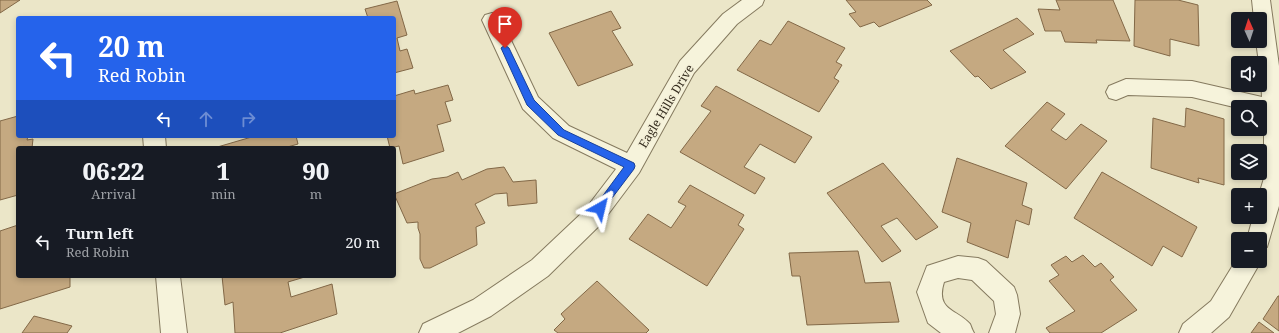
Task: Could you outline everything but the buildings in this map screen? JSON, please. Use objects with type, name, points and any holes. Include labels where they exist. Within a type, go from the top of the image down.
[{"type":"street","name":"Eagle Hills Drive","points":[[432,333],[482,308],[540,268],[592,218],[631,166],[687,67],[730,19],[755,0]]},
{"type":"street","points":[[1261,0],[1274,108],[1275,178],[1261,232]]},
{"type":"street","points":[[492,20],[530,103],[561,132],[631,166]]},
{"type":"street","points":[[1116,92],[1126,87],[1192,89],[1274,108]]},
{"type":"street","points":[[961,333],[937,315],[929,292],[935,274],[958,267],[978,269],[1005,295],[1008,314],[1002,333]]},
{"type":"street","points":[[1192,333],[1220,309],[1244,268]]},
{"type":"street","points":[[168,278],[174,333]]},
{"type":"route","points":[[505,48],[530,103],[561,132],[631,166],[600,208]]}]
